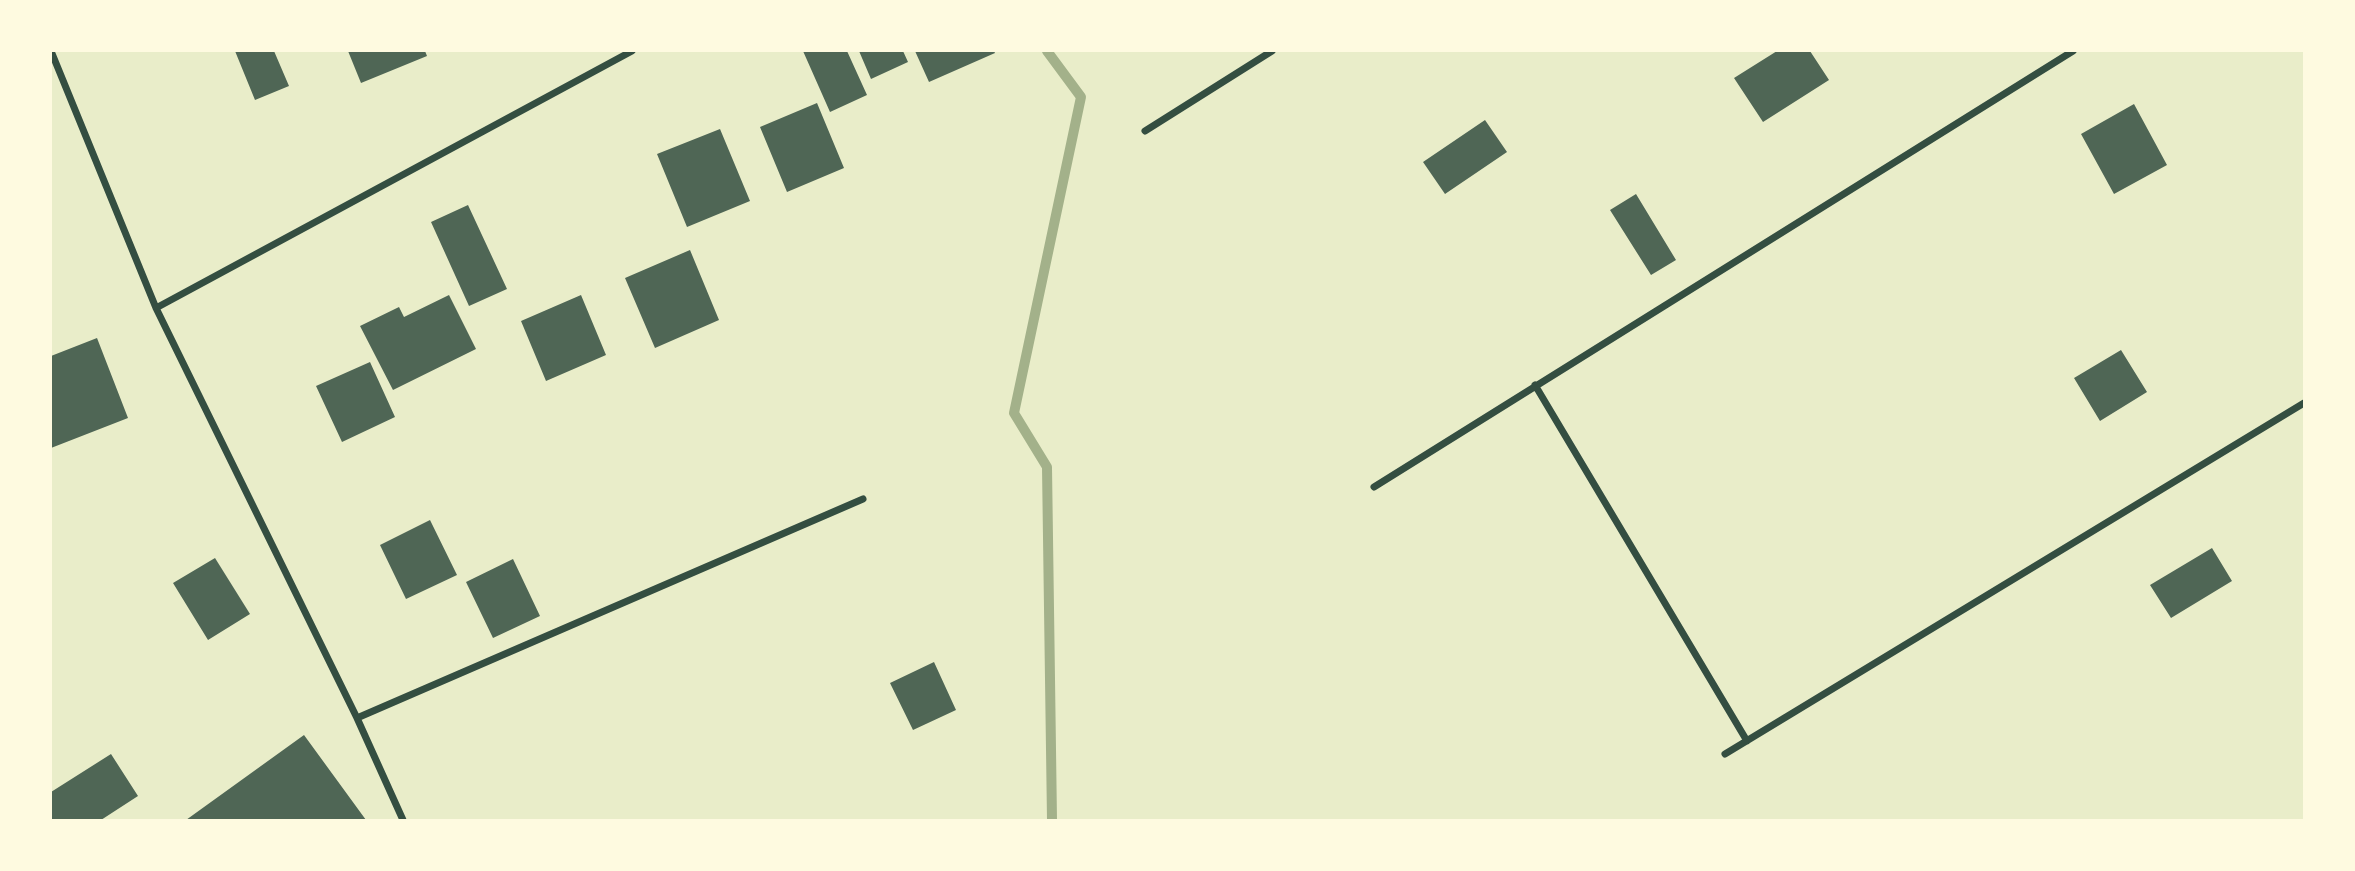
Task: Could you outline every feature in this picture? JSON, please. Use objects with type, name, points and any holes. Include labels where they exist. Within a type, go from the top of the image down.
[{"type":"street","points":[[51,51],[156,308],[358,718],[403,820]]},
{"type":"street","points":[[156,308],[632,51]]},
{"type":"street","points":[[1145,131],[1272,51]]},
{"type":"street","points":[[1374,487],[1535,384],[2073,51]]},
{"type":"street","points":[[1535,384],[1747,741]]},
{"type":"street","points":[[1725,754],[2304,403]]},
{"type":"street","points":[[358,718],[863,499]]},
{"type":"building","points":[[235,51],[274,51],[289,86],[255,100]]},
{"type":"building","points":[[348,51],[425,51],[427,56],[361,83]]},
{"type":"building","points":[[803,51],[847,51],[867,95],[830,112]]},
{"type":"building","points":[[859,51],[903,51],[908,62],[871,79]]},
{"type":"building","points":[[915,51],[994,51],[995,53],[929,82]]},
{"type":"building","points":[[1777,51],[1810,51],[1829,80],[1763,122],[1734,78]]},
{"type":"building","points":[[817,103],[844,168],[787,192],[760,127]]},
{"type":"building","points":[[2134,104],[2167,165],[2114,194],[2081,134]]},
{"type":"building","points":[[1485,120],[1507,152],[1445,194],[1423,162]]},
{"type":"building","points":[[720,129],[750,201],[687,227],[657,154]]},
{"type":"building","points":[[1636,194],[1676,260],[1651,275],[1610,210]]},
{"type":"building","points":[[468,205],[507,289],[469,306],[431,222]]},
{"type":"building","points":[[690,250],[719,320],[655,348],[625,278]]},
{"type":"building","points":[[449,295],[476,349],[393,390],[360,326],[399,307],[404,317]]},
{"type":"building","points":[[581,295],[606,355],[546,381],[521,321]]},
{"type":"building","points":[[97,338],[128,418],[51,448],[51,356]]},
{"type":"building","points":[[2121,350],[2147,392],[2100,421],[2074,378]]},
{"type":"building","points":[[370,362],[395,417],[342,442],[316,386]]},
{"type":"building","points":[[430,520],[457,575],[406,599],[380,545]]},
{"type":"building","points":[[2212,548],[2232,581],[2171,618],[2150,585]]},
{"type":"building","points":[[215,558],[250,614],[208,640],[173,583]]},
{"type":"building","points":[[513,559],[540,616],[493,638],[466,582]]},
{"type":"building","points":[[934,662],[956,710],[913,730],[890,683]]},
{"type":"building","points":[[304,735],[366,820],[186,820]]},
{"type":"building","points":[[111,754],[138,796],[101,820],[51,820],[51,792]]},
{"type":"waterway","points":[[1047,51],[1081,97],[1014,413],[1047,467],[1052,820]]}]
